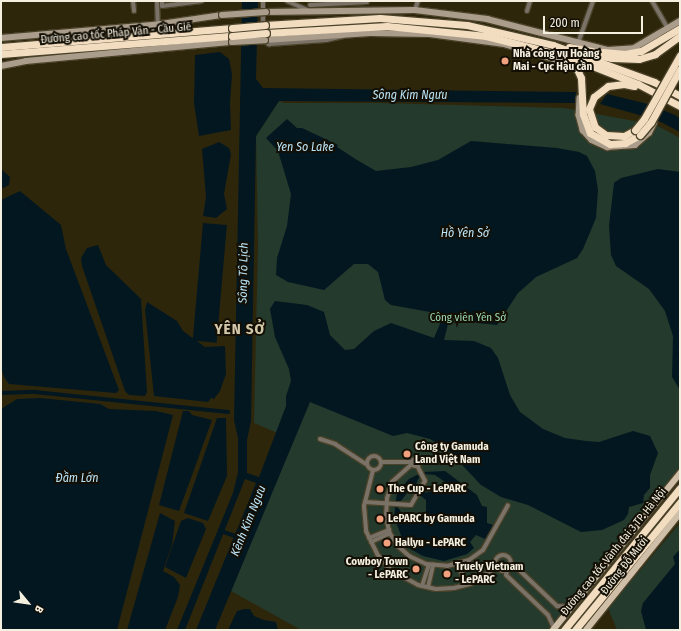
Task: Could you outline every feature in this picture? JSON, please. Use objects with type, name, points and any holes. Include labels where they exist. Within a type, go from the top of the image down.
[{"type":"highway","name":"Đường cao tốc Pháp Vân - Cầu Giẽ","points":[[1,46],[354,19],[409,19],[480,28],[553,45]]},
{"type":"highway","points":[[265,36],[356,26],[431,29],[486,36],[553,52],[638,84],[679,107]]},
{"type":"highway","points":[[553,45],[625,54],[641,51],[655,45],[680,28]]},
{"type":"highway","name":"Đường cao tốc Pháp Vân - Cầu Giẽ","points":[[1,54],[265,36]]},
{"type":"highway","points":[[553,45],[600,56],[632,59],[655,54],[680,36]]},
{"type":"highway","points":[[553,45],[654,82],[680,96]]},
{"type":"highway","points":[[553,52],[570,61],[580,73],[583,88],[583,114],[590,133],[610,144],[625,143],[651,122],[680,70]]},
{"type":"highway","points":[[679,107],[639,88],[624,84],[608,86],[598,92],[589,109],[595,128],[611,137],[624,136],[637,132],[644,119],[680,56]]},
{"type":"highway","points":[[655,122],[661,108],[665,104],[679,107]]},
{"type":"highway","name":"Đường cao tốc Vành đai 3 TP. Hà Nội","points":[[564,630],[680,488]]},
{"type":"highway","name":"Đường cao tốc Vành đai 3 TP. Hà Nội","points":[[575,630],[680,502]]},
{"type":"main road","name":"Đường Đỗ Mười","points":[[554,629],[680,473]]},
{"type":"main road","name":"Đường Đỗ Mười","points":[[586,630],[680,513]]},
{"type":"street","points":[[133,1],[134,10]]},
{"type":"street","points":[[157,1],[158,24]]},
{"type":"street","points":[[162,1],[162,6],[202,1]]},
{"type":"street","points":[[263,1],[262,38],[265,44],[326,40],[344,36]]},
{"type":"street","points":[[287,1],[311,12]]},
{"type":"street","points":[[311,12],[309,3],[367,1],[367,10]]},
{"type":"street","points":[[415,10],[418,1]]},
{"type":"street","points":[[527,11],[530,1]]},
{"type":"street","points":[[578,43],[593,1]]},
{"type":"street","points":[[652,1],[668,29]]},
{"type":"street","points":[[1,38],[158,24],[222,15],[266,12],[415,10],[494,21],[608,50],[625,49],[646,43],[680,21]]},
{"type":"street","points":[[265,36],[344,36],[404,32],[504,44],[566,62],[575,71],[579,82],[579,115],[583,130],[592,140],[607,147],[617,148],[635,145],[649,133],[655,122]]},
{"type":"street","points":[[1,66],[26,61],[232,39]]},
{"type":"street","points":[[320,439],[335,444],[373,470]]},
{"type":"street","points":[[366,464],[368,458],[373,456],[378,457],[381,462]]},
{"type":"street","points":[[365,502],[387,504],[393,504],[399,505],[411,505],[425,481],[417,459],[392,482],[387,504],[390,532],[398,546],[409,556],[431,565],[457,563],[469,560],[483,550],[508,505]]},
{"type":"street","points":[[381,462],[412,463]]},
{"type":"street","points":[[373,470],[378,469],[381,462]]},
{"type":"street","points":[[373,470],[365,502],[364,518],[370,540],[377,554],[391,570],[404,579],[422,586],[454,588],[465,585],[496,568],[507,571]]},
{"type":"street","points":[[370,540],[390,532]]},
{"type":"street","points":[[496,568],[498,557],[503,555],[508,557],[511,567]]},
{"type":"street","points":[[457,563],[465,585]]},
{"type":"street","points":[[422,586],[431,565]]},
{"type":"street","points":[[428,587],[431,565]]},
{"type":"street","points":[[511,567],[516,567],[558,606],[572,607]]},
{"type":"street","points":[[511,567],[507,571],[506,575],[548,615],[554,629]]},
{"type":"green space","name":"Công viên Yên Sở","points":[[279,101],[284,103],[381,103],[564,108],[656,125],[680,138],[680,471],[575,595],[550,630],[301,630],[231,591],[292,439],[254,423],[258,244],[256,136]]},
{"type":"green space","points":[[680,523],[680,630],[617,630],[608,608]]},
{"type":"water","name":"Hồ Yên Sở","points":[[242,1],[258,1],[256,79],[263,88],[576,92],[575,103],[279,101],[256,136],[251,421],[247,440],[247,473],[259,477],[286,406],[286,396],[291,381],[289,369],[275,337],[270,309],[275,301],[307,305],[324,312],[330,335],[345,350],[354,349],[374,331],[391,323],[434,338],[442,319],[441,314],[391,305],[385,300],[378,272],[368,264],[354,264],[324,290],[288,282],[276,275],[277,258],[287,226],[291,194],[278,151],[266,138],[287,119],[297,128],[302,128],[338,145],[337,147],[376,171],[411,167],[438,160],[471,141],[557,148],[579,152],[587,156],[595,171],[598,190],[596,218],[583,249],[577,258],[536,277],[518,293],[497,325],[477,323],[457,314],[449,320],[444,340],[474,341],[491,348],[498,358],[510,395],[520,412],[543,429],[565,438],[599,442],[633,431],[650,436],[658,453],[650,475],[650,488],[644,495],[643,503],[629,507],[628,514],[624,520],[602,530],[581,532],[528,505],[501,497],[481,485],[447,449],[430,439],[407,433],[393,436],[310,402],[215,630],[196,630],[256,483],[245,479],[185,630],[177,630],[233,493],[238,472],[238,438],[234,420]]},
{"type":"water","points":[[220,52],[229,59],[232,74],[230,104],[231,130],[199,136],[194,103],[195,55]]},
{"type":"water","points":[[607,94],[648,104],[675,115],[680,118],[680,132],[657,120],[600,104]]},
{"type":"water","points":[[219,142],[229,148],[231,154],[224,194],[227,209],[216,218],[203,216],[206,197],[202,149]]},
{"type":"water","points":[[1,169],[10,177],[9,185],[1,189]]},
{"type":"water","points":[[658,169],[680,172],[680,390],[672,377],[673,336],[665,311],[649,289],[616,266],[611,255],[609,226],[614,183],[621,178]]},
{"type":"water","points":[[20,191],[61,225],[66,249],[119,390],[116,393],[9,384],[4,377],[1,368],[1,200]]},
{"type":"water","points":[[203,223],[227,225],[217,343],[193,341]]},
{"type":"water","points":[[98,245],[106,265],[141,299],[147,392],[145,396],[129,395],[125,391],[82,266],[81,258],[87,248]]},
{"type":"water","points":[[147,302],[177,321],[183,331],[205,347],[225,346],[226,374],[220,391],[214,399],[211,398],[208,402],[154,396],[145,310]]},
{"type":"water","name":"Đầm Lớn","points":[[40,398],[100,404],[109,409],[156,411],[173,415],[117,630],[1,630],[1,409],[17,399]]},
{"type":"water","points":[[183,411],[189,411],[192,415],[212,420],[179,511],[159,505]]},
{"type":"water","points":[[217,418],[226,418],[227,476],[208,521],[184,513]]},
{"type":"water","points":[[445,471],[477,495],[482,506],[487,507],[487,523],[493,525],[485,539],[476,535],[470,542],[474,548],[467,554],[444,561],[423,556],[405,546],[394,517],[397,492],[409,479],[423,472]],"holes":[[[425,474],[435,475],[445,482],[445,489],[423,493],[415,488],[418,479]],[[411,488],[426,500],[426,515],[418,523],[413,520],[407,521],[397,506]]]},
{"type":"water","points":[[160,513],[175,521],[172,545],[163,571],[174,577],[180,585],[178,597],[165,630],[127,630]]},
{"type":"water","points":[[188,518],[203,523],[206,529],[186,578],[165,567],[181,521]]},
{"type":"water","points":[[680,549],[680,630],[646,630],[641,611],[643,603],[675,564],[673,557]]},
{"type":"water","points":[[250,609],[254,616],[264,620],[276,622],[278,630],[228,630],[237,611]]},
{"type":"waterway","points":[[1,393],[35,392],[228,412]]},
{"type":"waterway","name":"Kênh Kim Ngưu","points":[[221,531],[238,537]]},
{"type":"place","name":"Nhà công vụ Hoàng Mai - Cục Hậu cần","points":[[505,61]]},
{"type":"place","name":"Công ty Gamuda Land Việt Nam","points":[[407,454]]},
{"type":"place","name":"The Cup - LePARC","points":[[380,489]]},
{"type":"place","name":"LePARC by Gamuda","points":[[380,519]]},
{"type":"place","name":"Hallyu - LePARC","points":[[387,543]]},
{"type":"place","name":"Cowboy Town - LePARC","points":[[416,569]]},
{"type":"place","name":"Truely Vietnam - LePARC","points":[[447,574]]},
{"type":"district","name":"YÊN SỞ","points":[[240,330]]},
{"type":"water label","name":"Sông Kim Ngưu","points":[[410,96]]},
{"type":"water label","name":"Yen So Lake","points":[[305,148]]},
{"type":"water label","name":"Sông Tô Lịch","points":[[244,273]]}]
